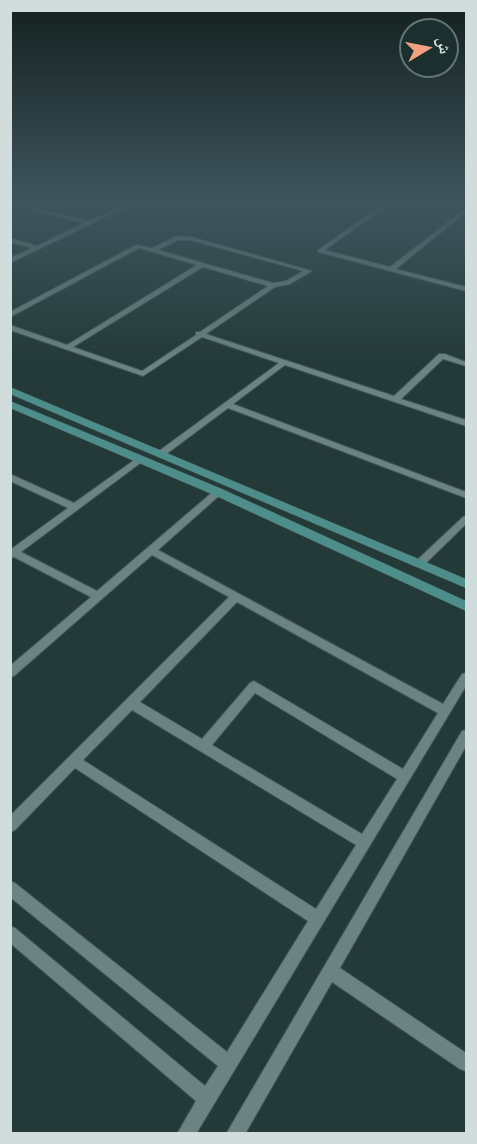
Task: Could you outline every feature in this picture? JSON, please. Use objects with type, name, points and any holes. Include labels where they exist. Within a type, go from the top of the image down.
[{"type":"main road","points":[[10,390],[466,584]]},
{"type":"main road","points":[[13,407],[218,492],[466,606]]},
{"type":"street","points":[[10,315],[117,257]]},
{"type":"street","points":[[177,257],[273,285],[288,283],[309,271],[260,257]]},
{"type":"street","points":[[348,257],[466,289]]},
{"type":"street","points":[[392,269],[407,257]]},
{"type":"street","points":[[68,347],[202,265]]},
{"type":"street","points":[[10,327],[143,374],[273,285]]},
{"type":"street","points":[[199,334],[466,423]]},
{"type":"street","points":[[396,399],[442,356],[466,364]]},
{"type":"street","points":[[162,453],[285,363]]},
{"type":"street","points":[[226,405],[466,495]]},
{"type":"street","points":[[98,596],[12,554],[140,459]]},
{"type":"street","points":[[12,479],[74,507]]},
{"type":"street","points":[[10,673],[218,492]]},
{"type":"street","points":[[419,564],[466,519]]},
{"type":"street","points":[[151,550],[445,711]]},
{"type":"street","points":[[10,825],[236,597]]},
{"type":"street","points":[[186,1134],[466,677]]},
{"type":"street","points":[[204,746],[254,686],[405,777]]},
{"type":"street","points":[[131,703],[365,843]]},
{"type":"street","points":[[235,1134],[466,735]]},
{"type":"street","points":[[74,761],[318,919]]},
{"type":"street","points":[[10,888],[229,1064]]},
{"type":"street","points":[[10,933],[207,1099]]},
{"type":"street","points":[[330,971],[466,1063]]}]
